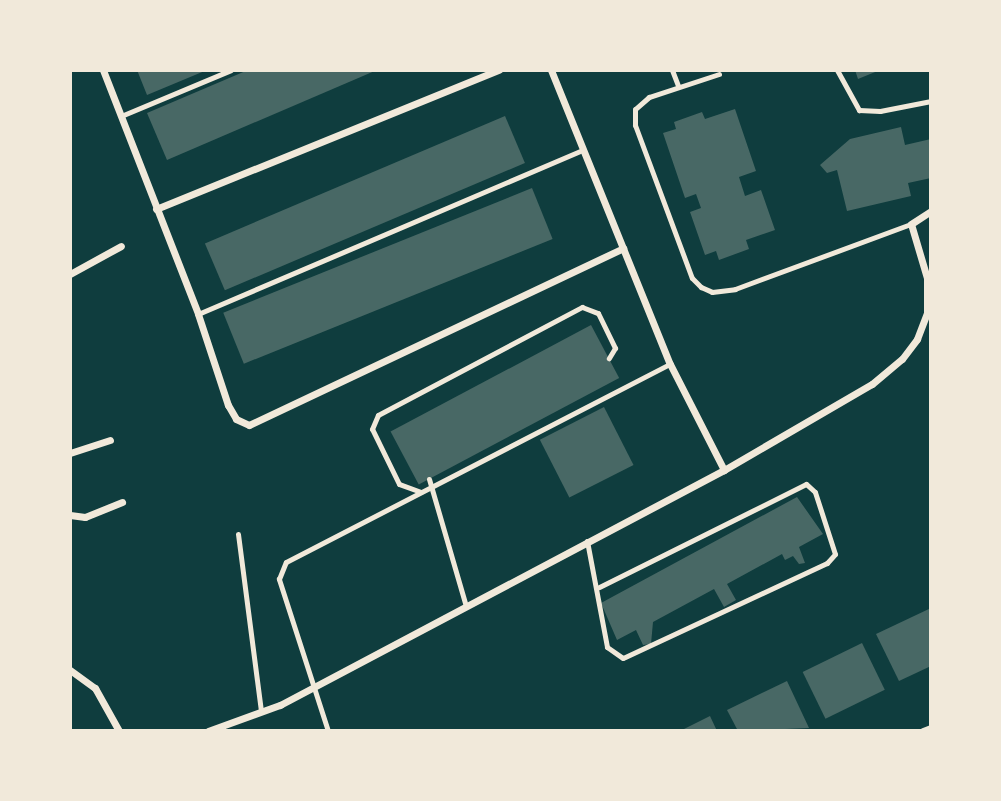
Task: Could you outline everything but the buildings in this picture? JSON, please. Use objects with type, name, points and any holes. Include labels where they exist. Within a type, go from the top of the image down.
[{"type":"street","points":[[103,70],[198,314],[228,405],[236,419],[250,425],[623,248]]},
{"type":"street","points":[[156,209],[499,70]]},
{"type":"street","points":[[551,70],[670,364],[724,470]]},
{"type":"street","points":[[208,731],[261,712],[313,687],[724,470],[841,404],[902,359],[917,339],[928,295],[922,255],[911,224],[931,211]]},
{"type":"street","points":[[70,274],[121,246]]},
{"type":"street","points":[[70,453],[110,440]]},
{"type":"street","points":[[70,515],[85,517],[122,502]]},
{"type":"street","points":[[70,670],[94,688],[119,731]]},
{"type":"street","points":[[923,731],[931,728]]},
{"type":"lane","points":[[121,116],[231,70]]},
{"type":"lane","points":[[672,70],[678,86]]},
{"type":"lane","points":[[837,70],[859,110],[880,111],[931,101]]},
{"type":"lane","points":[[719,74],[678,86],[640,102],[635,109],[635,125],[692,278],[701,287],[712,292],[735,289],[911,224]]},
{"type":"lane","points":[[198,314],[583,150]]},
{"type":"lane","points":[[421,492],[399,484],[372,429],[378,415],[582,307],[598,313],[615,348],[609,358]]},
{"type":"lane","points":[[328,731],[279,579],[280,569],[421,492],[670,364]]},
{"type":"lane","points":[[429,479],[466,606]]},
{"type":"lane","points":[[587,541],[599,587],[596,603],[607,647],[623,658],[827,563],[835,554],[815,492],[806,484],[599,587]]},
{"type":"lane","points":[[238,534],[261,712]]}]
